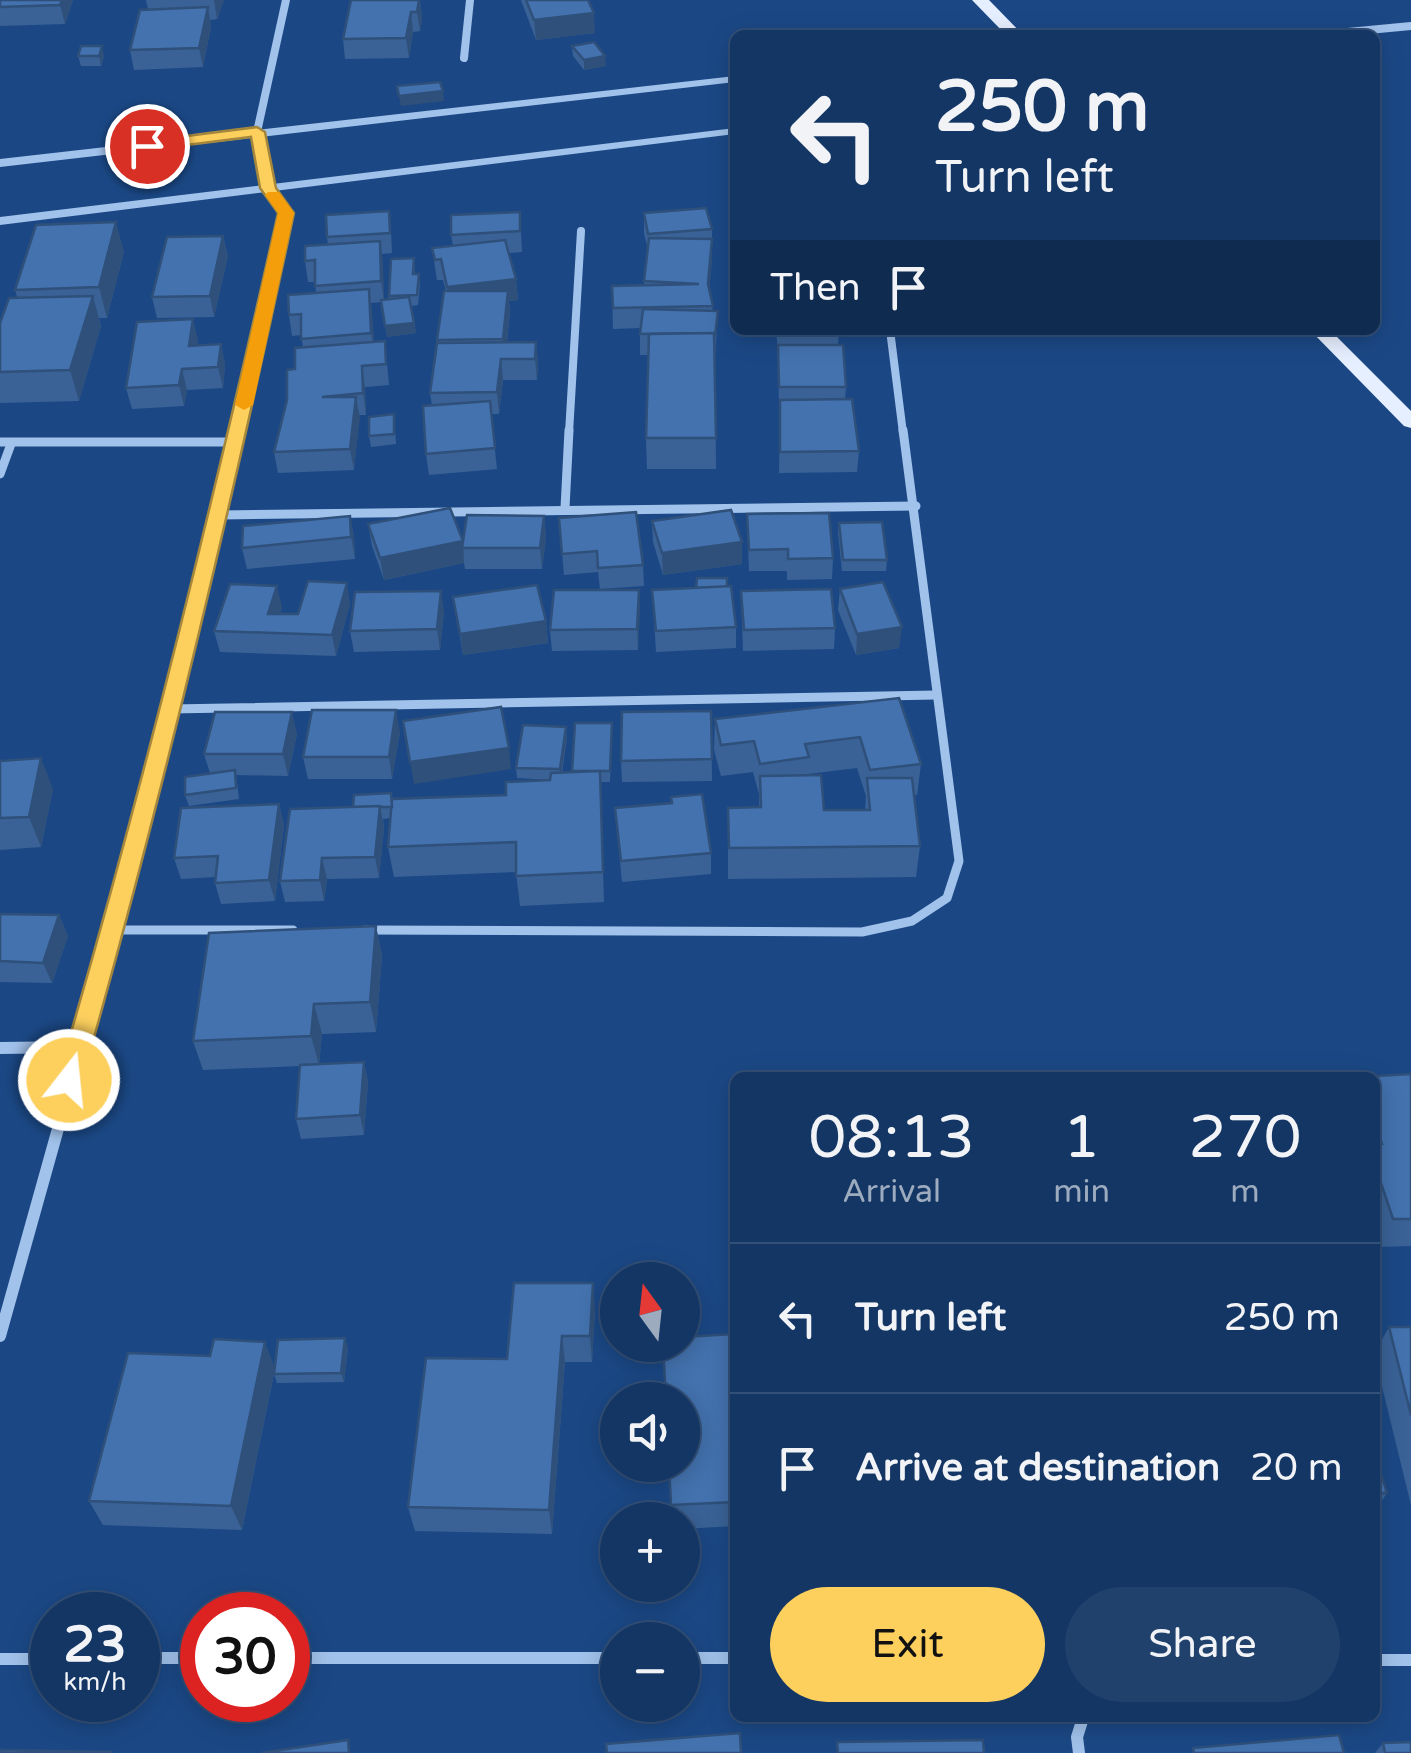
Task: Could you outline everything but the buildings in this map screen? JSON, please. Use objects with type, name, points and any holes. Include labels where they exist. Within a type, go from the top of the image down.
[{"type":"main road","points":[[980,0],[1010,30]]},
{"type":"main road","points":[[1323,335],[1411,422]]},
{"type":"street","points":[[0,1336],[171,709],[220,515],[286,213],[268,188],[257,132],[286,0]]},
{"type":"street","points":[[464,58],[470,0]]},
{"type":"street","points":[[1369,30],[1411,26]]},
{"type":"street","points":[[0,164],[730,80]]},
{"type":"street","points":[[0,221],[730,132]]},
{"type":"street","points":[[565,508],[581,231]]},
{"type":"street","points":[[350,930],[862,932],[912,921],[947,898],[959,861],[916,506],[891,335]]},
{"type":"street","points":[[0,442],[236,442]]},
{"type":"street","points":[[0,474],[11,444]]},
{"type":"street","points":[[220,515],[916,506]]},
{"type":"street","points":[[171,709],[936,695]]},
{"type":"street","points":[[113,930],[310,930]]},
{"type":"street","points":[[0,1048],[78,1047]]},
{"type":"street","points":[[0,1658],[30,1658]]},
{"type":"street","points":[[310,1658],[600,1658]]},
{"type":"street","points":[[700,1658],[730,1658]]},
{"type":"street","points":[[1380,1660],[1411,1660]]},
{"type":"street","points":[[1080,1753],[1077,1737],[1082,1722]]},
{"type":"slow traffic","points":[[244,405],[286,213],[273,195]]},
{"type":"route","points":[[69,1080],[113,930],[220,515],[286,213],[268,188],[257,132],[147,146]]}]
